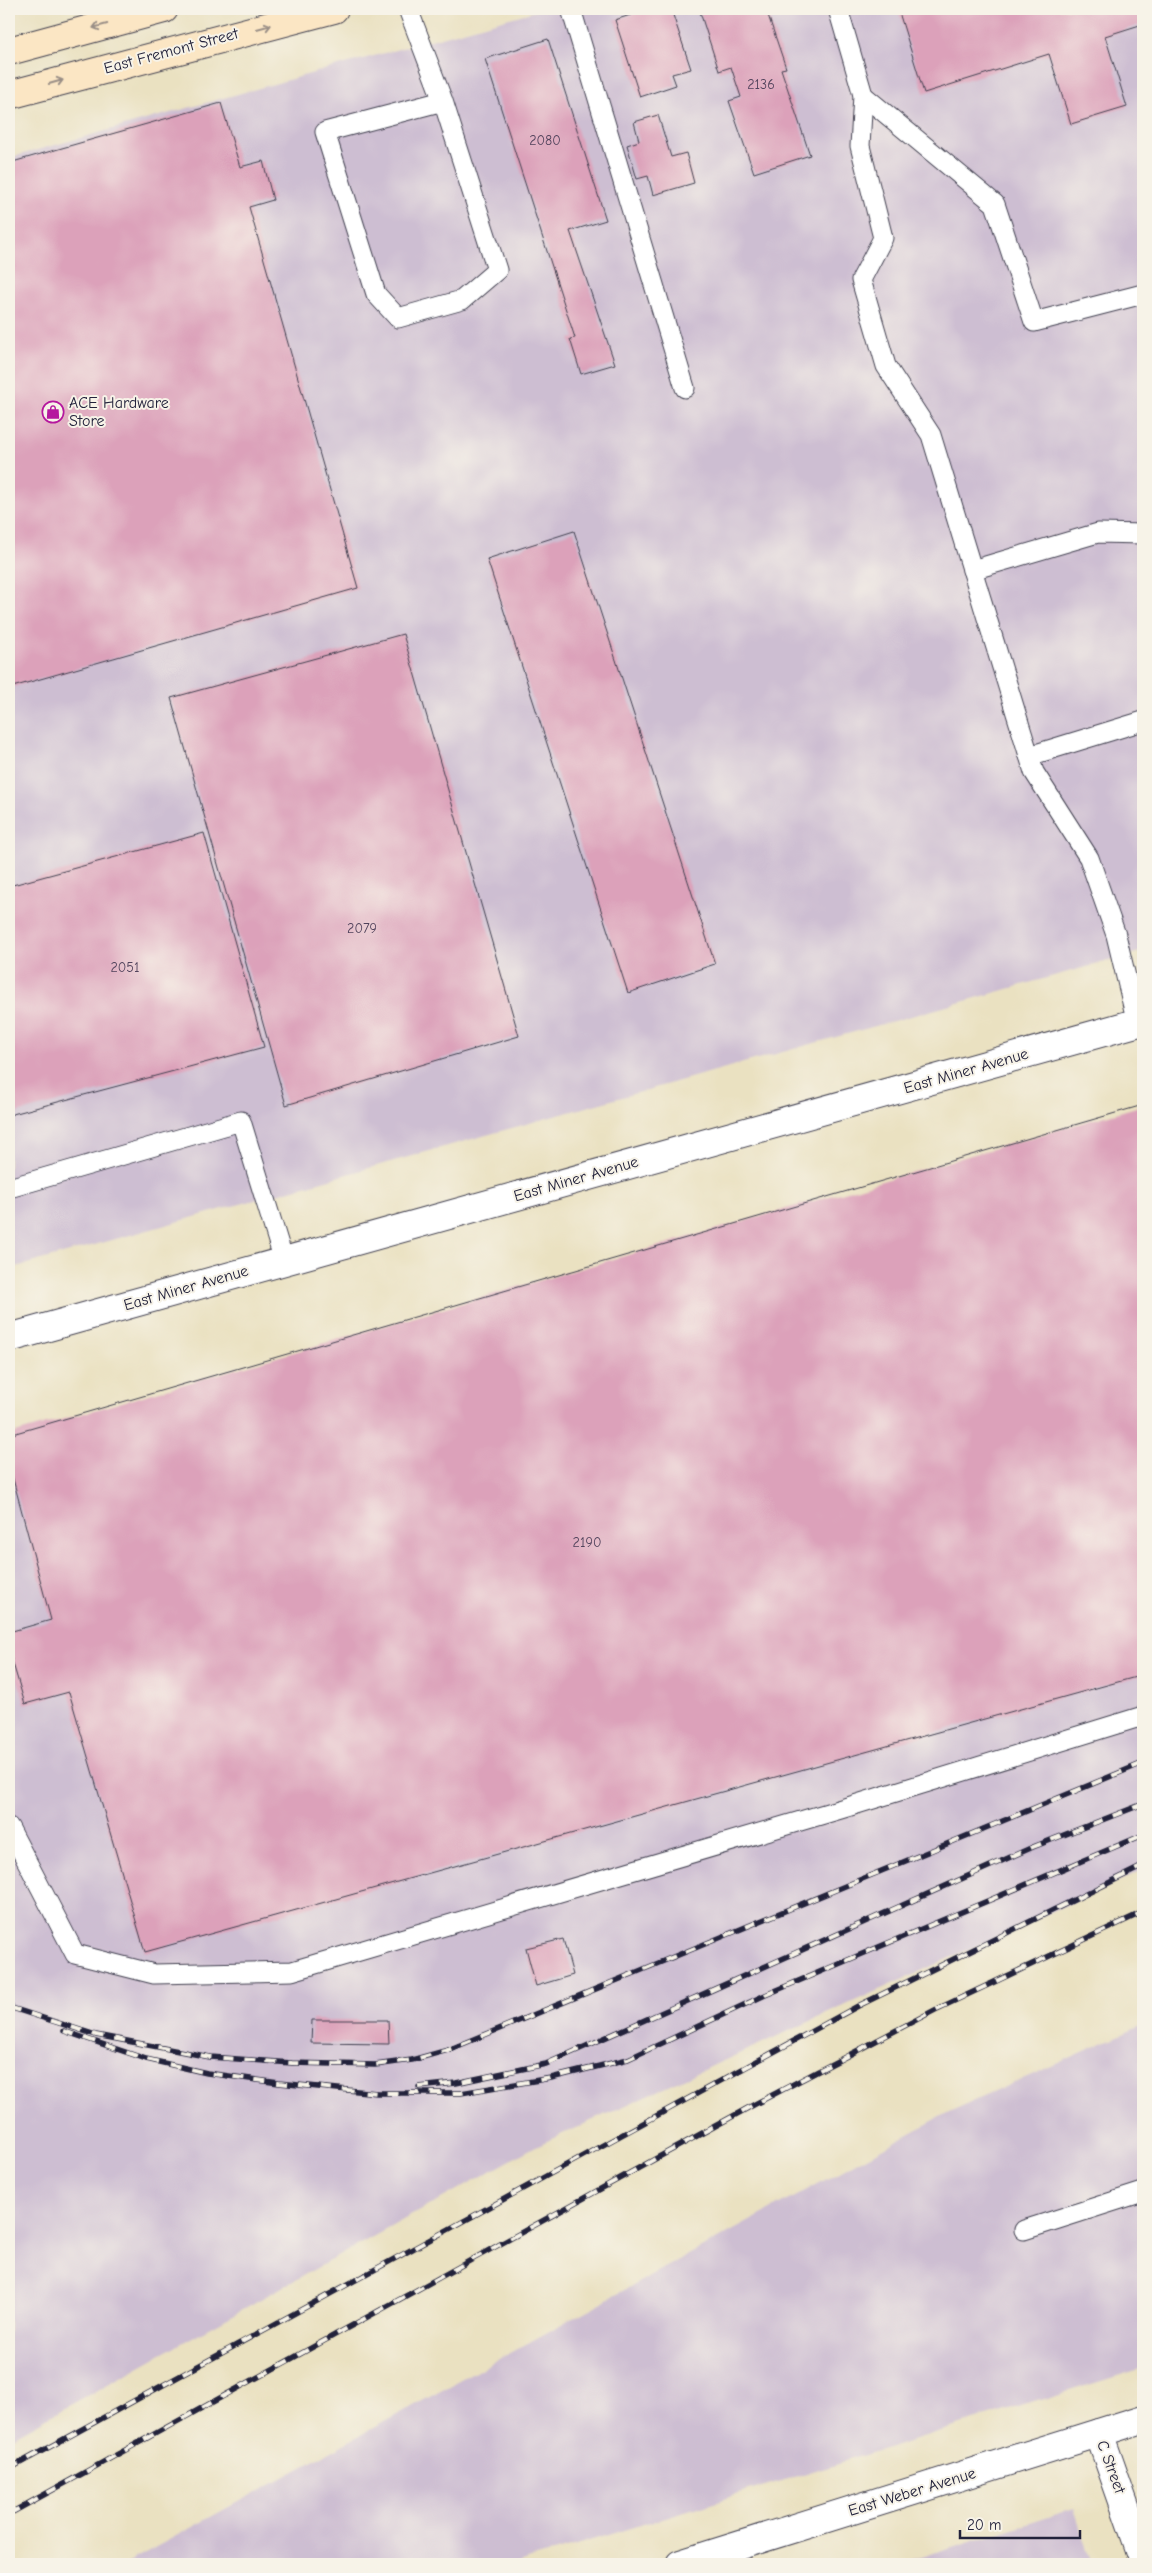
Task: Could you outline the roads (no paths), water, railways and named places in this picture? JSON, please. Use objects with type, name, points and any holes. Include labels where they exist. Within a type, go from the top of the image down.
[{"type":"main road","points":[[9,51],[164,9]]},
{"type":"main road","name":"East Fremont Street","points":[[9,95],[334,9]]},
{"type":"street","name":"East Miner Avenue","points":[[9,1338],[1140,1022]]},
{"type":"street","name":"East Weber Avenue","points":[[680,2564],[1143,2419]]},
{"type":"street","name":"C Street","points":[[1099,2433],[1143,2558]]},
{"type":"lane","points":[[408,9],[443,101],[497,270],[462,300],[398,318],[376,294],[325,132],[443,101]]},
{"type":"lane","points":[[571,9],[685,388]]},
{"type":"lane","points":[[838,9],[863,95],[860,146],[883,238],[861,280],[886,366],[931,435],[1034,772],[1089,858],[1116,935],[1140,1022]]},
{"type":"lane","points":[[863,95],[995,204],[1034,322],[1143,294]]},
{"type":"lane","points":[[972,570],[1098,532],[1143,534]]},
{"type":"lane","points":[[1029,756],[1143,721]]},
{"type":"lane","points":[[9,1188],[241,1121],[284,1261]]},
{"type":"lane","points":[[9,1827],[75,1954],[154,1974],[292,1971],[832,1812],[1143,1716]]},
{"type":"lane","points":[[1024,2230],[1143,2192]]},
{"type":"railway","points":[[9,2007],[96,2035],[210,2057],[292,2063],[375,2065],[412,2060],[448,2050],[1143,1763]]},
{"type":"railway","points":[[419,2087],[456,2083],[546,2064],[1033,1847],[1143,1804]]},
{"type":"railway","points":[[64,2031],[146,2059],[207,2073],[279,2083],[377,2093],[461,2093],[551,2078],[628,2059],[763,1996],[1143,1835]]},
{"type":"railway","points":[[9,2469],[858,2006],[1143,1866]]},
{"type":"railway","points":[[9,2514],[757,2103],[935,2010],[1143,1912]]},
{"type":"place","name":"ACE Hardware Store","points":[[53,412]]}]
